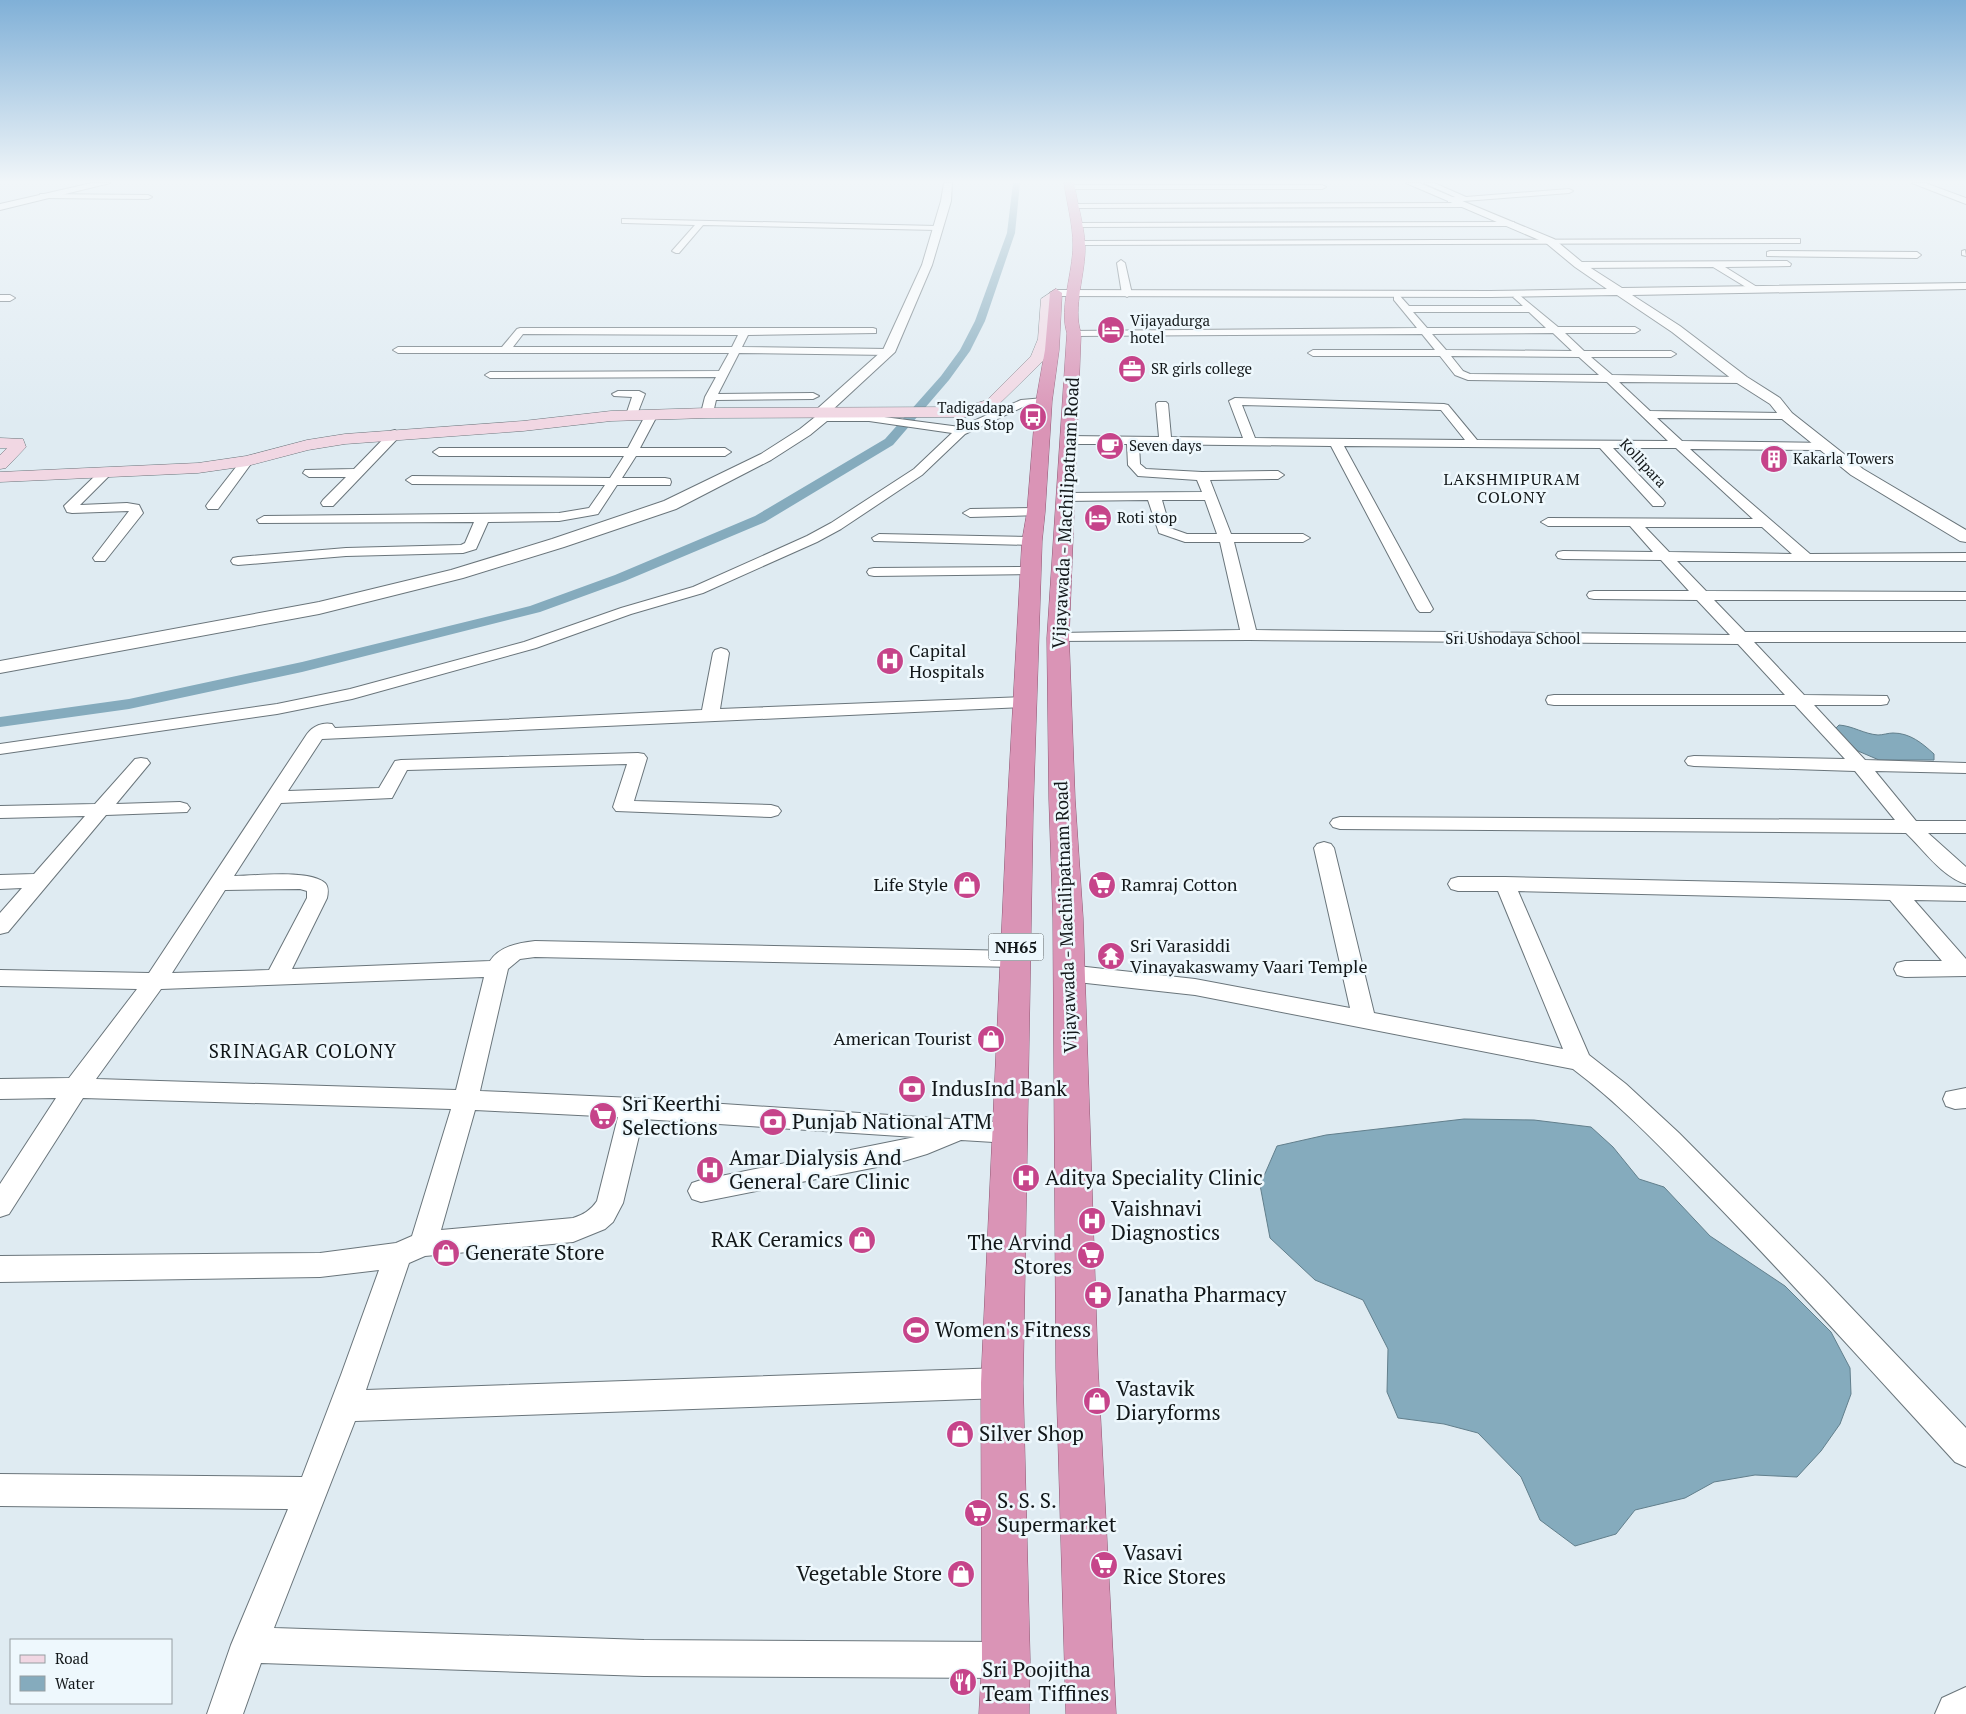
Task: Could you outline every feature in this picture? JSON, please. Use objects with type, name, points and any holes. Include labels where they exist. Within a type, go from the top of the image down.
[{"type":"highway","name":"Vijayawada - Machilipatnam Road","points":[[1004,1714],[1006,1660],[1002,1383],[1024,702],[1032,541],[1036,512],[1041,384],[1052,350],[1052,320],[1064,263]]},
{"type":"highway","name":"Vijayawada - Machilipatnam Road","points":[[1070,263],[1070,321],[1074,333],[1058,638],[1062,799],[1068,918],[1076,1349],[1091,1714]]},
{"type":"main road","points":[[0,477],[198,468],[246,461],[326,441],[395,434],[523,426],[585,418],[652,414],[709,405],[822,415],[845,413],[966,412],[992,403],[1020,374],[1041,384]]},
{"type":"main road","points":[[0,443],[17,443],[18,446],[0,464]]},
{"type":"street","points":[[0,668],[319,608],[457,574],[648,514],[670,505],[766,457],[805,432],[889,352],[928,263]]},
{"type":"street","points":[[1098,263],[1127,294],[1490,294],[1966,288]]},
{"type":"street","points":[[1576,263],[1676,329],[1742,380],[1775,401],[1787,416],[1857,472],[1966,538]]},
{"type":"street","points":[[1579,265],[1877,263]]},
{"type":"street","points":[[1121,264],[1127,294]]},
{"type":"street","points":[[1714,264],[1754,289]]},
{"type":"street","points":[[1185,294],[1201,297],[1397,298],[1518,297],[1754,289],[1966,288]]},
{"type":"street","points":[[1518,297],[1806,558]]},
{"type":"street","points":[[0,298],[10,298]]},
{"type":"street","points":[[1397,298],[1459,373],[1468,377],[1742,380]]},
{"type":"street","points":[[1406,308],[1531,309]]},
{"type":"street","points":[[1074,333],[1635,330]]},
{"type":"street","points":[[506,349],[520,331],[873,331]]},
{"type":"street","points":[[602,350],[615,331]]},
{"type":"street","points":[[744,332],[734,351],[723,362],[721,374],[709,405],[813,396]]},
{"type":"street","points":[[398,350],[889,352]]},
{"type":"street","points":[[1313,353],[1670,354]]},
{"type":"street","points":[[490,375],[721,374]]},
{"type":"street","points":[[0,749],[277,709],[352,694],[530,645],[626,611],[698,590],[812,539],[836,526],[918,472],[961,432],[1025,402],[1041,384]]},
{"type":"street","points":[[618,394],[639,394],[632,415]]},
{"type":"street","points":[[1250,440],[1235,402],[1444,407],[1473,442]]},
{"type":"street","points":[[1162,404],[1165,440]]},
{"type":"street","points":[[264,520],[484,516],[559,517],[593,511],[615,482],[634,452],[652,414]]},
{"type":"street","points":[[1646,414],[1787,416]]},
{"type":"street","points":[[822,415],[870,418],[961,432]]},
{"type":"street","points":[[328,502],[395,434]]},
{"type":"street","points":[[1067,440],[1825,446]]},
{"type":"street","points":[[1132,441],[1134,465],[1142,473],[1202,476],[1278,476]]},
{"type":"street","points":[[1335,441],[1425,609]]},
{"type":"street","name":"Kollipara","points":[[1603,444],[1658,503]]},
{"type":"street","points":[[439,452],[725,452]]},
{"type":"street","points":[[213,506],[246,461]]},
{"type":"street","points":[[100,558],[136,513],[134,508],[127,507],[72,509],[71,506],[105,473]]},
{"type":"street","points":[[309,473],[358,473]]},
{"type":"street","points":[[1202,476],[1226,539],[1250,635]]},
{"type":"street","points":[[412,480],[665,482]]},
{"type":"street","points":[[1065,496],[1210,496]]},
{"type":"street","points":[[1154,497],[1161,525],[1168,533],[1186,538],[1303,538]]},
{"type":"street","points":[[970,513],[1036,512]]},
{"type":"street","points":[[238,561],[346,552],[463,549],[471,546],[484,516]]},
{"type":"street","points":[[1548,522],[1766,523]]},
{"type":"street","points":[[1634,523],[1800,699],[1911,827],[1950,866],[1966,877]]},
{"type":"street","points":[[879,538],[1032,541]]},
{"type":"street","points":[[1563,555],[1806,558],[1966,557]]},
{"type":"street","points":[[874,572],[1031,571]]},
{"type":"street","points":[[1594,595],[1966,596]]},
{"type":"street","name":"Sri Ushodaya School","points":[[1058,638],[1250,635],[1724,640],[1734,640],[1739,636],[1966,637]]},
{"type":"street","points":[[710,715],[721,652]]},
{"type":"street","points":[[1554,700],[1881,700]]},
{"type":"street","points":[[0,1205],[76,1088],[156,981],[275,797],[321,731],[1024,702]]},
{"type":"street","points":[[275,797],[385,794],[401,766],[638,758],[623,807],[771,811]]},
{"type":"street","points":[[1694,761],[1966,768]]},
{"type":"street","points":[[0,927],[142,762]]},
{"type":"street","points":[[0,812],[180,808]]},
{"type":"street","points":[[1340,823],[1966,828]]},
{"type":"street","points":[[1324,848],[1364,1020]]},
{"type":"street","points":[[0,882],[41,880]]},
{"type":"street","points":[[219,883],[300,882],[318,888],[317,898],[276,978]]},
{"type":"street","points":[[1458,884],[1966,894]]},
{"type":"street","points":[[1505,884],[1580,1061]]},
{"type":"street","points":[[1896,893],[1964,968]]},
{"type":"street","points":[[225,1714],[249,1644],[411,1249],[466,1100],[497,969],[508,954],[535,949],[1016,959]]},
{"type":"street","points":[[1906,969],[1964,968]]},
{"type":"street","points":[[0,978],[156,981],[497,969]]},
{"type":"street","points":[[1068,973],[1194,987],[1580,1061],[1604,1078],[1660,1131],[1782,1254],[1966,1451]]},
{"type":"street","points":[[0,1089],[76,1088],[466,1100],[633,1108],[1010,1133]]},
{"type":"street","points":[[0,1269],[320,1265],[411,1249],[573,1230],[590,1225],[600,1219],[606,1212],[610,1203],[633,1108]]},
{"type":"street","points":[[701,1191],[918,1147],[958,1130]]},
{"type":"street","points":[[345,1406],[1002,1383]]},
{"type":"street","points":[[0,1490],[312,1493]]},
{"type":"street","points":[[249,1644],[644,1658],[1006,1660]]},
{"type":"street","points":[[1958,1714],[1966,1710]]},
{"type":"water","points":[[1839,725],[1873,734],[1899,733],[1905,735],[1915,739],[1934,754],[1934,760],[1879,760],[1858,751],[1835,729]]},
{"type":"water","points":[[1464,1119],[1534,1120],[1591,1127],[1613,1147],[1639,1179],[1664,1187],[1710,1236],[1785,1286],[1831,1332],[1850,1368],[1851,1394],[1840,1424],[1821,1451],[1797,1477],[1755,1475],[1714,1482],[1685,1498],[1635,1510],[1616,1534],[1575,1546],[1540,1520],[1521,1477],[1478,1433],[1444,1424],[1398,1418],[1387,1392],[1388,1349],[1363,1300],[1315,1280],[1270,1238],[1260,1185],[1277,1146],[1326,1135]]},
{"type":"waterway","points":[[0,722],[129,704],[302,667],[535,609],[620,578],[760,519],[889,442],[945,378],[965,351],[980,321],[1000,263]]},
{"type":"place","name":"Vijayadurga hotel","points":[[1111,330]]},
{"type":"place","name":"SR girls college","points":[[1132,369]]},
{"type":"place","name":"Tadigadapa Bus Stop","points":[[1033,417]]},
{"type":"place","name":"Seven days","points":[[1110,446]]},
{"type":"place","name":"Kakarla Towers","points":[[1774,459]]},
{"type":"place","name":"Roti stop","points":[[1098,518]]},
{"type":"place","name":"Capital Hospitals","points":[[890,661]]},
{"type":"place","name":"Life Style","points":[[967,885]]},
{"type":"place","name":"Ramraj Cotton","points":[[1102,885]]},
{"type":"place","name":"Sri Varasiddi Vinayakaswamy Vaari Temple","points":[[1111,956]]},
{"type":"place","name":"American Tourist","points":[[991,1039]]},
{"type":"place","name":"IndusInd Bank","points":[[912,1089]]},
{"type":"place","name":"Sri Keerthi Selections","points":[[603,1116]]},
{"type":"place","name":"Punjab National ATM","points":[[773,1122]]},
{"type":"place","name":"Amar Dialysis And General Care Clinic","points":[[710,1170]]},
{"type":"place","name":"Aditya Speciality Clinic","points":[[1026,1178]]},
{"type":"place","name":"Vaishnavi Diagnostics","points":[[1092,1221]]},
{"type":"place","name":"RAK Ceramics","points":[[862,1240]]},
{"type":"place","name":"Generate Store","points":[[446,1253]]},
{"type":"place","name":"The Arvind Stores","points":[[1091,1255]]},
{"type":"place","name":"Janatha Pharmacy","points":[[1098,1295]]},
{"type":"place","name":"Women's Fitness","points":[[916,1330]]},
{"type":"place","name":"Vastavik Diaryforms","points":[[1097,1401]]},
{"type":"place","name":"Silver Shop","points":[[960,1434]]},
{"type":"place","name":"S. S. S. Supermarket","points":[[978,1513]]},
{"type":"place","name":"Vasavi Rice Stores","points":[[1104,1565]]},
{"type":"place","name":"Vegetable Store","points":[[961,1574]]},
{"type":"place","name":"Sri Poojitha Team Tiffines","points":[[963,1682]]},
{"type":"district","name":"LAKSHMIPURAM COLONY","points":[[1512,488]]},
{"type":"district","name":"SRINAGAR COLONY","points":[[303,1051]]}]
